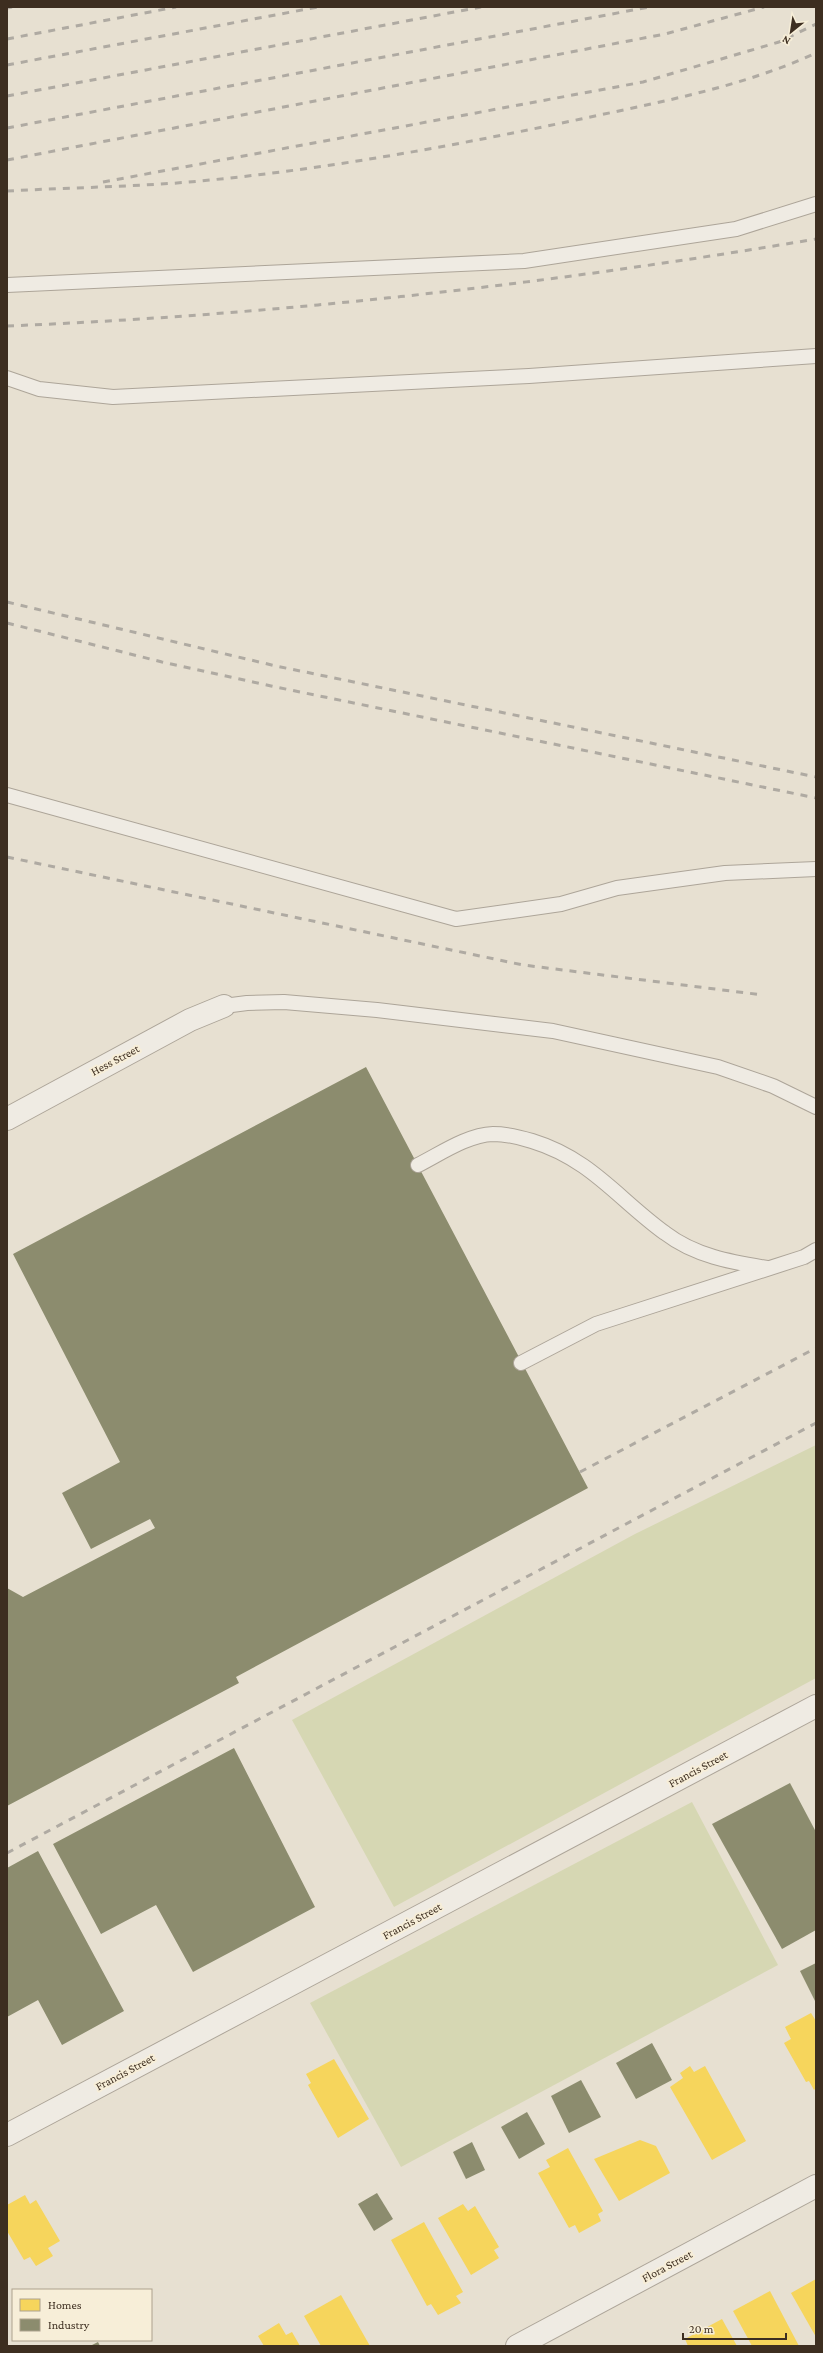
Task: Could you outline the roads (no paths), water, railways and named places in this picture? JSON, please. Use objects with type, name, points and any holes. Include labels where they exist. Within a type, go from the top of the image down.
[{"type":"street","name":"Hess Street","points":[[7,1119],[190,1020],[224,1006]]},
{"type":"street","name":"Francis Street","points":[[7,2135],[816,1706]]},
{"type":"street","name":"Flora Street","points":[[517,2346],[816,2186]]},
{"type":"lane","points":[[7,285],[524,261],[736,230],[816,204]]},
{"type":"lane","points":[[7,378],[39,389],[113,397],[521,376],[816,356]]},
{"type":"lane","points":[[7,795],[456,919],[561,904],[617,888],[725,873],[816,869]]},
{"type":"lane","points":[[224,1006],[247,1002],[284,1002],[377,1010],[553,1031],[718,1067],[773,1086],[816,1107]]},
{"type":"lane","points":[[418,1165],[474,1138],[493,1134],[518,1137],[542,1144],[580,1162],[665,1234],[694,1250],[724,1261],[767,1268]]},
{"type":"lane","points":[[521,1363],[596,1324],[804,1257],[816,1250]]},
{"type":"railway","points":[[7,8],[12,7]]},
{"type":"railway","points":[[7,39],[176,7]]},
{"type":"railway","points":[[7,65],[318,7]]},
{"type":"railway","points":[[7,96],[481,7]]},
{"type":"railway","points":[[7,128],[649,7]]},
{"type":"railway","points":[[7,160],[665,34],[764,7]]},
{"type":"railway","points":[[103,182],[643,82],[779,42],[816,24]]},
{"type":"railway","points":[[7,191],[134,186],[228,178],[329,165],[430,149],[671,100],[759,75],[816,53]]},
{"type":"railway","points":[[7,326],[109,321],[312,306],[615,270],[816,239]]},
{"type":"railway","points":[[7,602],[276,666],[816,777]]},
{"type":"railway","points":[[7,623],[162,662],[271,686],[816,798]]},
{"type":"railway","points":[[7,857],[523,965],[763,995]]},
{"type":"railway","points":[[580,1472],[816,1348]]},
{"type":"railway","points":[[7,1853],[816,1423]]}]
